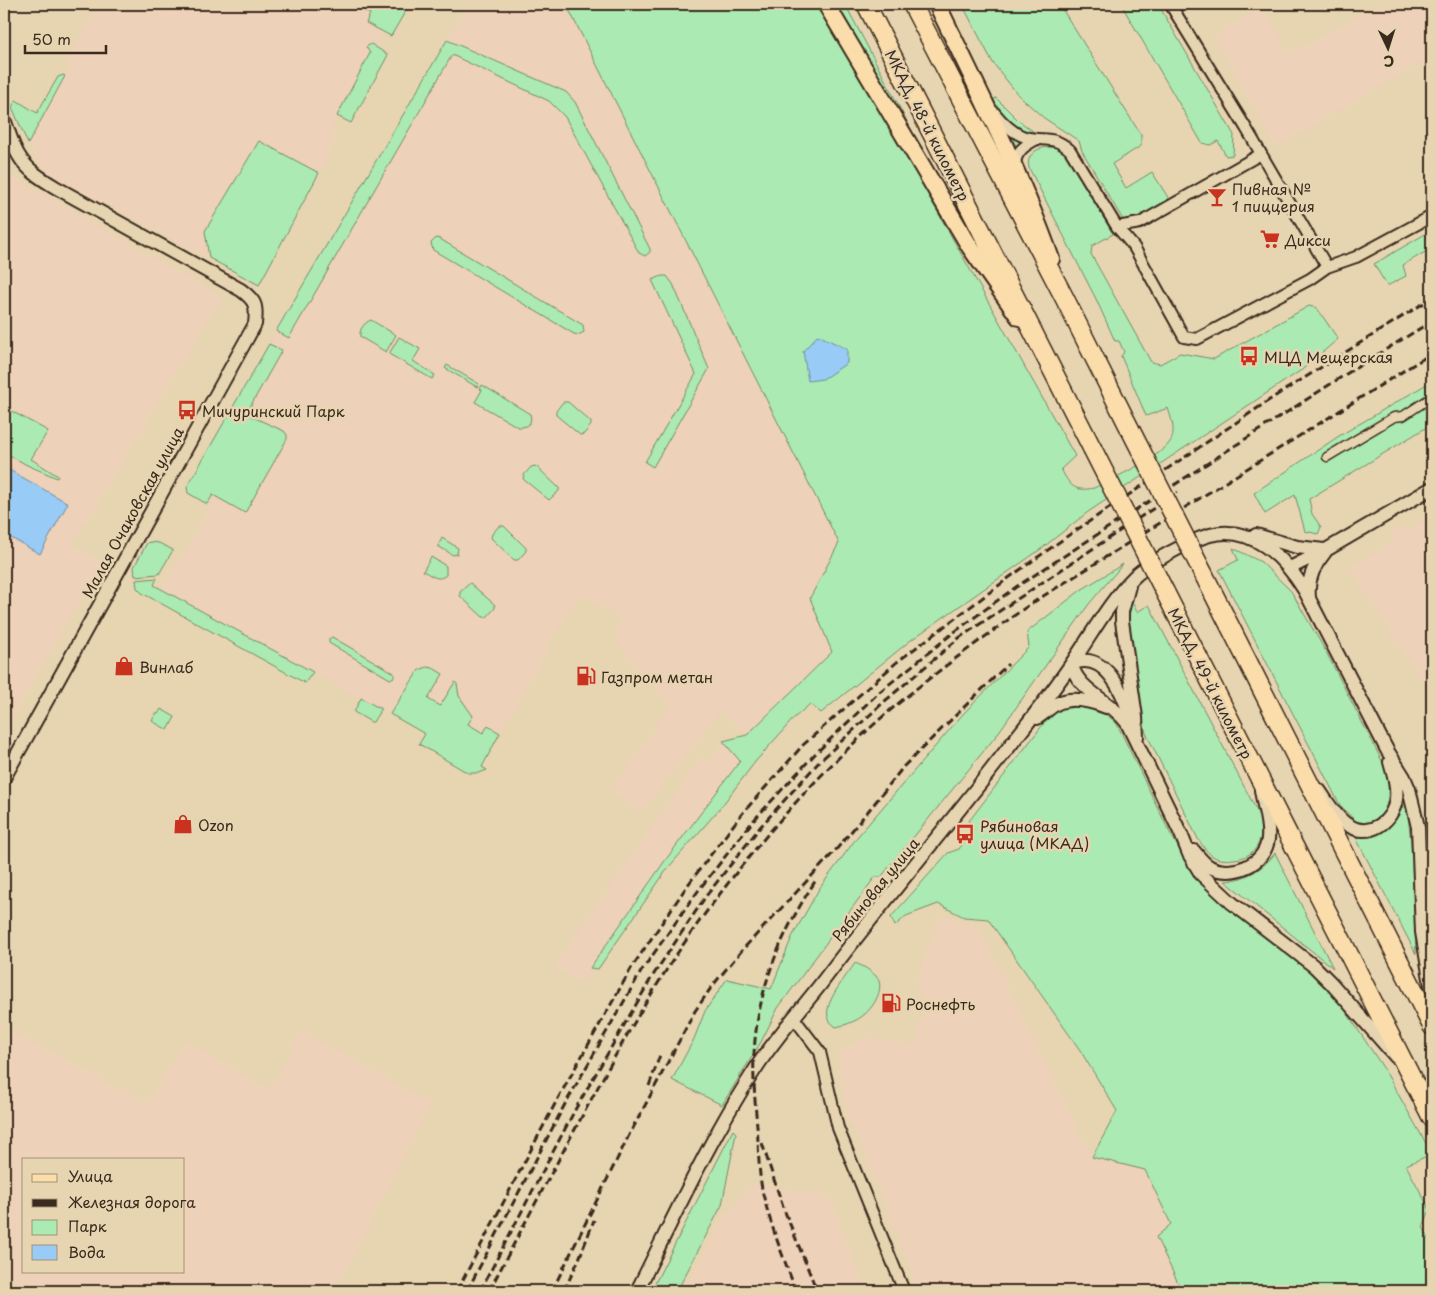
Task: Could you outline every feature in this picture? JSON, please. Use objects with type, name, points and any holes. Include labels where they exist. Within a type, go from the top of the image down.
[{"type":"highway","name":"МКАД, 48-й километр","points":[[866,4],[990,247]]},
{"type":"highway","points":[[912,4],[1065,299],[1432,1026]]},
{"type":"highway","name":"МКАД, 49-й километр","points":[[990,247],[1432,1118]]},
{"type":"main road","points":[[826,4],[970,246],[1041,348]]},
{"type":"main road","points":[[936,4],[980,94],[1038,223],[1065,299]]},
{"type":"street","points":[[1170,4],[1327,267]]},
{"type":"street","points":[[980,94],[994,112],[1013,131],[1037,139],[1062,142],[1070,150],[1117,227],[1134,247],[1184,337],[1197,339],[1310,279],[1327,267],[1356,257],[1432,216]]},
{"type":"street","name":"Малая Очаковская улица","points":[[4,120],[18,156],[41,178],[241,290],[252,298],[256,312],[255,324],[4,778]]},
{"type":"street","points":[[1015,172],[1015,162],[1023,146],[1037,139]]},
{"type":"street","points":[[1117,227],[1140,223],[1261,154]]},
{"type":"street","points":[[1327,457],[1394,417],[1403,416],[1432,396]]},
{"type":"street","points":[[1290,568],[1326,550],[1432,488]]},
{"type":"street","name":"Рябиновая улица","points":[[637,1291],[715,1137],[754,1071],[856,938],[1025,727],[1072,664],[1111,605],[1130,582],[1146,568],[1186,545],[1211,535],[1227,533],[1261,536],[1308,549],[1326,550]]},
{"type":"street","points":[[1240,534],[1252,538],[1265,546],[1290,568],[1309,600],[1387,750],[1406,781],[1416,819],[1422,932],[1432,991]]},
{"type":"street","points":[[1309,600],[1308,588],[1312,573],[1326,550]]},
{"type":"street","points":[[1130,582],[1121,618],[1136,717],[1137,737]]},
{"type":"street","points":[[1142,752],[1124,699],[1112,676],[1099,665],[1090,661],[1083,660],[1072,664],[1078,679],[1127,723],[1193,862],[1210,884],[1315,967],[1408,1070]]},
{"type":"street","points":[[1025,727],[1055,704],[1063,701],[1091,702],[1118,713]]},
{"type":"street","points":[[1298,763],[1344,822],[1357,829],[1370,830],[1384,823],[1393,811],[1396,802],[1396,783],[1387,750]]},
{"type":"street","points":[[1181,834],[1202,861],[1213,868],[1223,871],[1233,870],[1254,862],[1264,852],[1268,840],[1268,827],[1258,777]]},
{"type":"street","points":[[794,1018],[820,1052],[838,1128],[904,1291]]},
{"type":"shaded area","points":[[98,4],[333,4],[344,9],[347,4],[351,4],[387,24],[329,133],[338,137],[259,285],[48,174],[31,152],[28,144],[71,65],[67,59]]},
{"type":"shaded area","points":[[470,4],[566,4],[839,543],[810,598],[832,652],[747,735],[720,712],[640,812],[611,791],[670,705],[615,640],[620,617],[578,595],[481,767],[390,714],[161,589],[190,543],[215,496],[190,483],[281,322]]},
{"type":"shaded area","points":[[1378,4],[1432,4],[1432,57],[1275,147],[1214,35],[1263,7],[1290,55]]},
{"type":"shaded area","points":[[4,171],[222,297],[72,545],[105,563],[77,606],[4,731]]},
{"type":"shaded area","points":[[1431,516],[1432,696],[1350,567],[1395,540],[1391,533],[1401,527],[1405,533]]},
{"type":"shaded area","points":[[723,741],[740,761],[664,862],[580,983],[554,966],[703,755],[710,761]]},
{"type":"shaded area","points":[[941,914],[978,926],[1092,1157],[1145,1170],[1171,1224],[1156,1238],[1182,1291],[920,1291],[847,1112],[837,1055],[863,1037],[915,1045],[925,1005],[916,981]]},
{"type":"shaded area","points":[[4,1027],[147,1103],[184,1041],[270,1089],[302,1031],[431,1103],[335,1291],[34,1291],[4,1273]]},
{"type":"shaded area","points":[[753,1183],[830,1196],[847,1243],[868,1291],[684,1291],[726,1212],[729,1213]]},
{"type":"green space","points":[[351,4],[409,5],[391,36],[366,23],[370,14]]},
{"type":"green space","points":[[566,4],[845,4],[911,129],[896,138],[1075,456],[1061,469],[1070,484],[1077,488],[1094,488],[1150,459],[1168,445],[1172,438],[1173,427],[1168,408],[1146,416],[1121,356],[1124,352],[1119,341],[1115,341],[1096,299],[1029,168],[1029,161],[1035,151],[1041,148],[1054,147],[1065,153],[1113,234],[1092,246],[1091,254],[1151,362],[1160,364],[1180,353],[1214,359],[1309,306],[1317,308],[1338,339],[1303,369],[1088,512],[1041,549],[911,640],[821,713],[810,704],[794,718],[755,762],[721,807],[668,868],[598,969],[590,968],[664,862],[740,761],[723,741],[747,735],[832,652],[810,598],[839,543]]},
{"type":"green space","points":[[962,4],[1059,4],[1141,135],[1141,146],[1112,164],[1126,188],[1152,172],[1169,199],[1126,225],[1082,151],[1079,141],[1044,118],[1019,96],[993,63]]},
{"type":"green space","points":[[1121,4],[1158,4],[1234,135],[1233,155],[1226,156],[1218,141],[1210,145],[1202,143]]},
{"type":"green space","points":[[447,40],[566,92],[575,102],[650,252],[645,256],[639,253],[565,117],[549,101],[452,55],[289,338],[276,331]]},
{"type":"green space","points":[[371,44],[388,55],[351,123],[337,116],[370,53],[366,47]]},
{"type":"green space","points":[[65,76],[28,144],[12,107],[16,100],[37,113],[58,77]]},
{"type":"green space","points":[[996,98],[1018,120],[1038,135],[1017,148],[995,102],[994,99]]},
{"type":"green space","points":[[259,141],[319,173],[259,285],[209,258],[205,231]]},
{"type":"green space","points":[[1432,230],[1432,248],[1403,265],[1406,276],[1387,286],[1374,264]]},
{"type":"green space","points":[[436,238],[583,325],[584,332],[578,335],[574,334],[433,250],[431,243]]},
{"type":"green space","points":[[667,276],[673,284],[709,369],[653,467],[645,462],[696,374],[652,280]]},
{"type":"green space","points":[[371,320],[396,335],[386,352],[360,337],[362,327]]},
{"type":"green space","points":[[399,337],[420,349],[413,361],[435,375],[432,379],[389,354]]},
{"type":"green space","points":[[269,344],[282,350],[246,414],[284,431],[287,439],[245,513],[213,495],[207,504],[188,493],[187,487]]},
{"type":"green space","points":[[447,365],[479,384],[477,387],[445,368]]},
{"type":"green space","points":[[1432,381],[1432,424],[1309,499],[1312,514],[1321,527],[1318,534],[1305,531],[1295,495],[1265,514],[1254,493],[1339,436]]},
{"type":"green space","points":[[482,385],[530,414],[530,422],[524,427],[518,427],[475,402],[482,390],[480,389]]},
{"type":"green space","points":[[563,402],[568,402],[591,422],[591,425],[584,434],[580,435],[556,415],[556,411]]},
{"type":"green space","points":[[4,407],[48,431],[31,459],[58,476],[57,478],[27,465],[4,452]]},
{"type":"green space","points":[[536,466],[559,488],[559,491],[549,500],[523,479],[531,467]]},
{"type":"green space","points":[[499,526],[504,526],[526,548],[526,551],[518,560],[514,560],[491,538]]},
{"type":"green space","points":[[442,538],[458,548],[457,554],[453,555],[438,546]]},
{"type":"green space","points":[[147,543],[159,543],[173,550],[159,574],[135,576],[134,567]]},
{"type":"green space","points":[[1233,548],[1261,562],[1291,591],[1325,650],[1385,767],[1388,796],[1386,805],[1377,819],[1369,823],[1358,823],[1341,807],[1219,570],[1238,560]]},
{"type":"green space","points":[[431,557],[446,566],[446,575],[437,578],[423,571]]},
{"type":"green space","points":[[1123,564],[1089,604],[996,736],[881,877],[875,877],[778,1008],[761,1042],[722,1105],[672,1080],[694,1039],[705,1011],[727,979],[771,989],[792,937],[819,889],[858,836],[963,714],[1029,647],[1027,632],[1081,590]]},
{"type":"green space","points":[[157,578],[154,585],[313,672],[305,683],[142,593],[137,588],[136,580]]},
{"type":"green space","points":[[470,583],[495,605],[495,608],[487,617],[483,617],[460,596],[460,592]]},
{"type":"green space","points":[[1132,602],[1137,612],[1149,605],[1259,815],[1261,823],[1260,838],[1254,850],[1249,854],[1229,860],[1219,859],[1205,849],[1198,839],[1146,733],[1141,716],[1126,619]]},
{"type":"green space","points":[[332,637],[394,673],[394,677],[390,679],[329,643],[329,639]]},
{"type":"green space","points":[[427,667],[443,674],[428,699],[440,706],[455,682],[459,696],[473,716],[468,724],[483,733],[488,726],[500,733],[482,767],[487,770],[479,773],[468,773],[419,744],[425,734],[390,714],[419,670]]},
{"type":"green space","points":[[361,698],[381,709],[373,722],[354,712]]},
{"type":"green space","points":[[1077,707],[1104,714],[1117,724],[1169,831],[1196,878],[1219,901],[1307,968],[1337,998],[1384,1069],[1432,1154],[1406,1165],[1430,1210],[1423,1227],[1432,1245],[1432,1291],[1182,1291],[1156,1237],[1171,1224],[1145,1170],[1092,1157],[1117,1111],[1080,1050],[988,919],[964,917],[938,904],[906,916],[895,926],[891,917],[948,853],[959,849],[972,832],[966,825],[1051,714],[1060,709]]},
{"type":"green space","points":[[161,709],[175,717],[168,730],[152,721],[156,713],[158,714]]},
{"type":"green space","points":[[1406,800],[1411,841],[1416,954],[1356,838],[1387,827],[1397,817]]},
{"type":"green space","points":[[1275,853],[1333,968],[1225,881],[1253,873]]},
{"type":"green space","points":[[855,963],[866,968],[879,980],[878,996],[865,1014],[858,1019],[836,1027],[828,1017],[829,1004]]},
{"type":"green space","points":[[733,1130],[736,1133],[722,1205],[677,1291],[651,1291]]},
{"type":"water","points":[[818,335],[847,349],[847,363],[823,379],[808,381],[803,351]]},
{"type":"water","points":[[4,467],[68,503],[40,554],[4,534]]},
{"type":"railway","points":[[457,1291],[556,1102],[632,967],[687,886],[741,815],[803,745],[897,662],[1069,535],[1277,395],[1432,298]]},
{"type":"railway","points":[[467,1291],[564,1106],[642,970],[698,891],[753,821],[814,755],[877,694],[953,633],[1016,587],[1343,376],[1432,321]]},
{"type":"railway","points":[[489,1291],[604,1076],[669,966],[698,923],[754,850],[821,775],[894,707],[960,655],[1029,605],[1432,353]]},
{"type":"railway","points":[[480,1291],[576,1108],[652,977],[706,896],[761,826],[820,761],[885,701],[959,638],[1178,492]]},
{"type":"railway","points":[[632,1130],[695,1011],[713,985],[743,949],[835,851],[904,766],[1008,664]]},
{"type":"railway","points":[[796,1291],[774,1231],[761,1185],[754,1090],[754,1054],[760,1007],[773,963],[792,921],[816,880]]},
{"type":"railway","points":[[649,1086],[660,1055]]},
{"type":"railway","points":[[552,1291],[635,1123]]},
{"type":"railway","points":[[762,1143],[783,1207],[817,1291]]},
{"type":"railway","points":[[564,1291],[594,1220]]},
{"type":"place","name":"Пивная № 1 пиццерия","points":[[1217,197]]},
{"type":"place","name":"Дикси","points":[[1270,239]]},
{"type":"place","name":"МЦД Мещерская","points":[[1249,356]]},
{"type":"place","name":"Мичуринский Парк","points":[[187,410]]},
{"type":"place","name":"Винлаб","points":[[124,666]]},
{"type":"place","name":"Газпром метан","points":[[586,676]]},
{"type":"place","name":"Ozon","points":[[183,824]]},
{"type":"place","name":"Рябиновая улица (МКАД)","points":[[965,834]]},
{"type":"place","name":"Роснефть","points":[[891,1003]]}]
